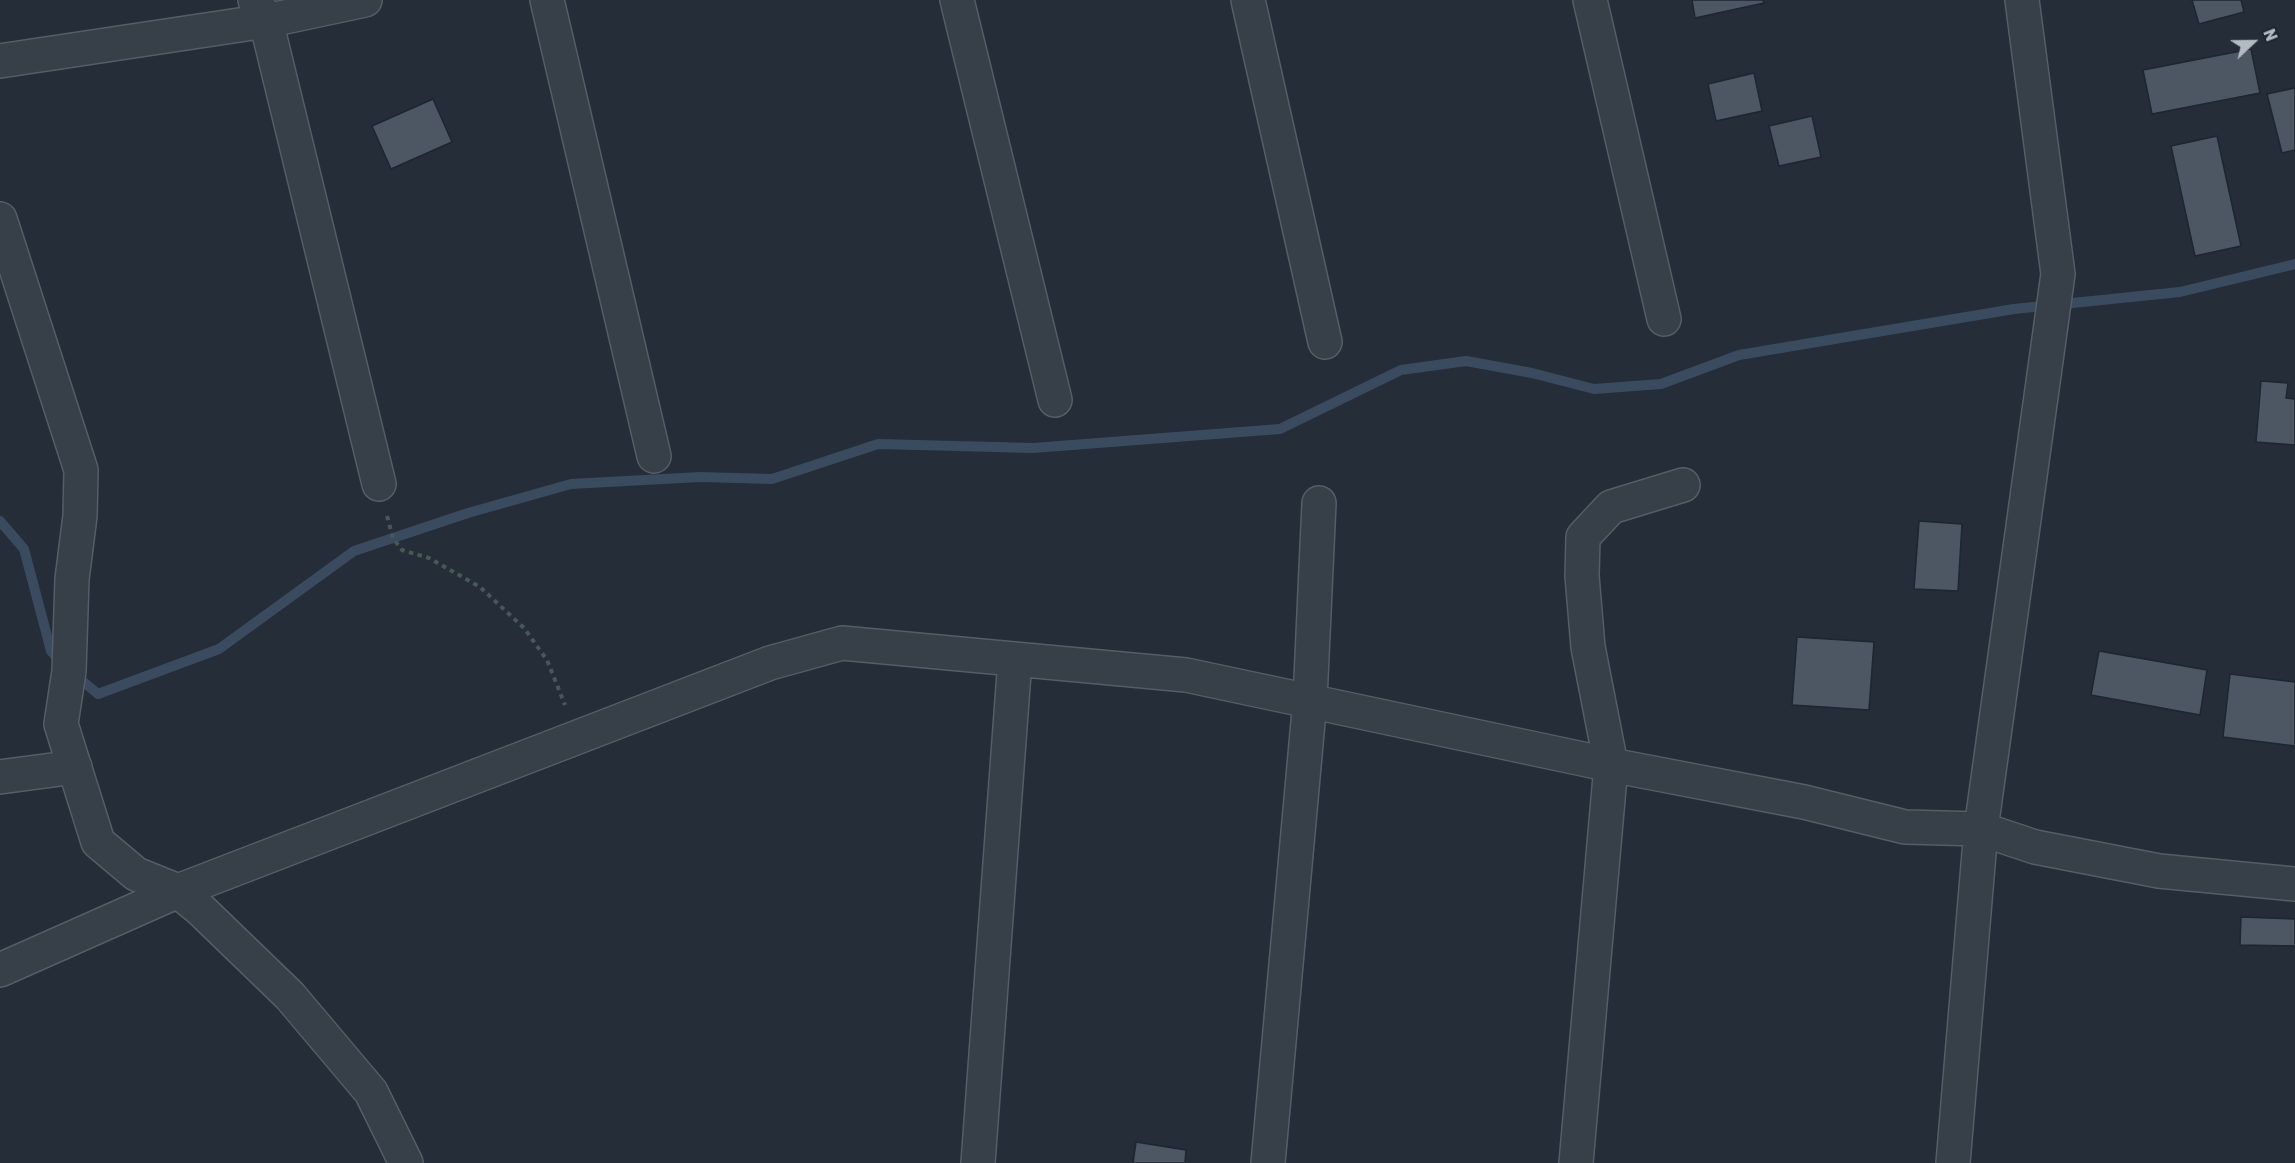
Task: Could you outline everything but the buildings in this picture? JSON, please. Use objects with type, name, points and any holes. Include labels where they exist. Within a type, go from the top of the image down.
[{"type":"street","points":[[0,61],[260,10],[365,0]]},
{"type":"street","points":[[547,0],[654,456]]},
{"type":"street","points":[[957,0],[1055,400]]},
{"type":"street","points":[[1248,0],[1325,342]]},
{"type":"street","points":[[1590,0],[1664,319]]},
{"type":"street","points":[[1953,1163],[1981,829],[2058,274],[2022,0]]},
{"type":"street","points":[[260,10],[379,484]]},
{"type":"street","points":[[0,219],[81,470],[80,516],[72,579],[69,671],[61,724],[98,842],[136,874],[178,891],[200,909],[290,996],[371,1092],[406,1163]]},
{"type":"street","points":[[1576,1163],[1611,765],[1588,647],[1582,576],[1583,537],[1611,507],[1683,485]]},
{"type":"street","points":[[1268,1163],[1310,700],[1319,503]]},
{"type":"street","points":[[0,970],[178,891],[770,663],[842,643],[1186,675],[1611,765],[1804,802],[1905,827],[1981,829],[2035,847],[2159,871],[2295,884]]},
{"type":"street","points":[[978,1163],[1015,659]]},
{"type":"street","points":[[0,777],[75,768]]},
{"type":"path","points":[[379,484],[393,538],[402,550],[429,558],[480,587],[525,628],[547,660],[578,737]]},
{"type":"waterway","points":[[74,674],[98,694],[219,649],[354,551],[468,513],[571,484],[700,477],[772,479],[878,444],[1033,448],[1280,429],[1401,370],[1466,361],[1532,373],[1594,389],[1661,384],[1739,355],[2014,309],[2180,292],[2295,264]]},
{"type":"waterway","points":[[0,521],[24,549],[51,651],[63,664]]}]
